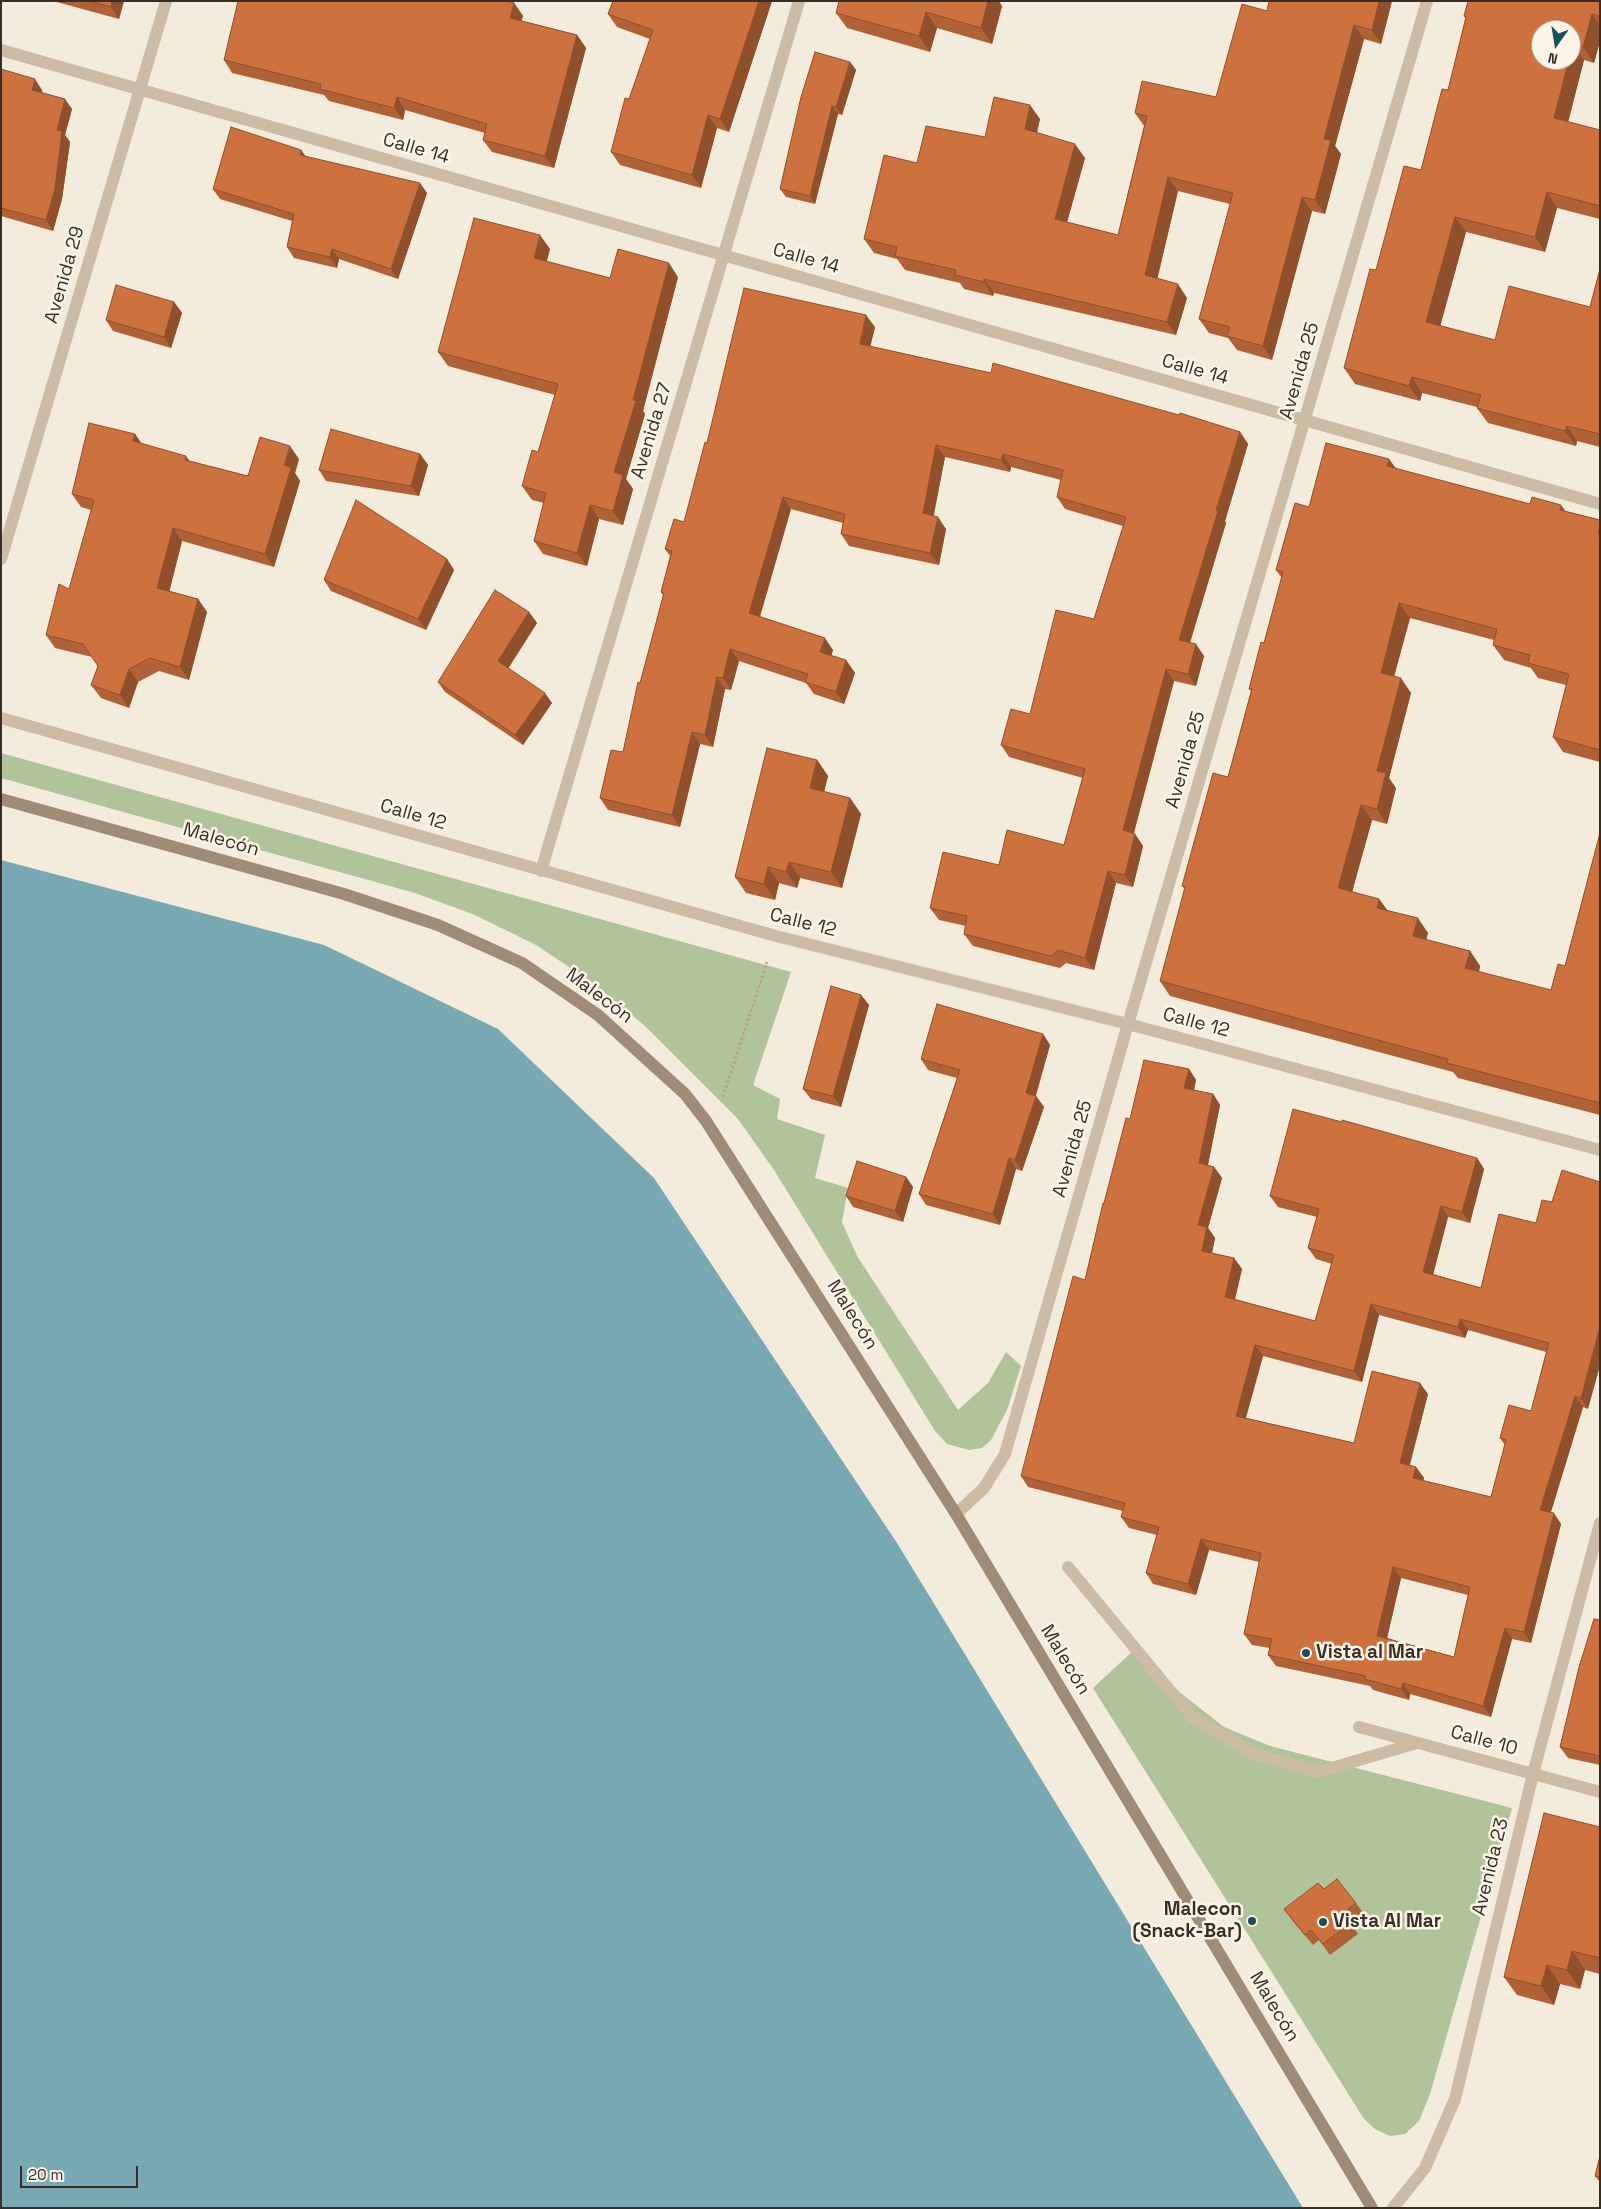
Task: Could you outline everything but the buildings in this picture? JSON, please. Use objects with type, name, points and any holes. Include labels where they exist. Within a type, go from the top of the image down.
[{"type":"main road","name":"Malecón","points":[[1,799],[344,894],[438,925],[513,960],[598,1015],[685,1094],[706,1121],[956,1514],[1372,2208]]},
{"type":"street","name":"Avenida 29","points":[[1,559],[166,1]]},
{"type":"street","name":"Avenida 27","points":[[541,871],[799,1]]},
{"type":"street","name":"Avenida 25","points":[[956,1514],[984,1488],[1005,1454],[1128,1024],[1427,1]]},
{"type":"street","name":"Calle 14","points":[[1,50],[1600,504]]},
{"type":"street","name":"Calle 12","points":[[1,718],[776,936],[1128,1024],[1600,1150]]},
{"type":"street","name":"Avenida 23","points":[[1393,2208],[1424,2168],[1455,2100],[1533,1774],[1600,1522]]},
{"type":"street","points":[[1068,1567],[1192,1717],[1254,1754],[1318,1772],[1417,1743]]},
{"type":"street","name":"Calle 10","points":[[1359,1727],[1600,1792]]},
{"type":"path","points":[[706,1121],[722,1099],[776,936]]},
{"type":"green space","points":[[1,753],[791,972],[753,1085],[780,1099],[777,1119],[825,1135],[815,1178],[848,1188],[842,1222],[857,1256],[958,1410],[988,1383],[1006,1352],[1021,1366],[1007,1410],[991,1440],[982,1448],[969,1450],[947,1444],[935,1431],[774,1170],[738,1119],[644,1025],[590,981],[536,945],[475,915],[415,893],[1,778]]},
{"type":"green space","points":[[1134,1650],[1178,1691],[1224,1727],[1270,1746],[1512,1808],[1430,2094],[1419,2121],[1405,2134],[1390,2136],[1375,2129],[1364,2119],[1093,1688]]},
{"type":"water","points":[[1,860],[324,945],[498,1029],[654,1178],[897,1543],[1303,2208],[1,2208]]},
{"type":"place","name":"Vista al Mar","points":[[1306,1653]]},
{"type":"place","name":"Malecon (Snack-Bar)","points":[[1252,1921]]},
{"type":"place","name":"Vista Al Mar","points":[[1323,1922]]}]
